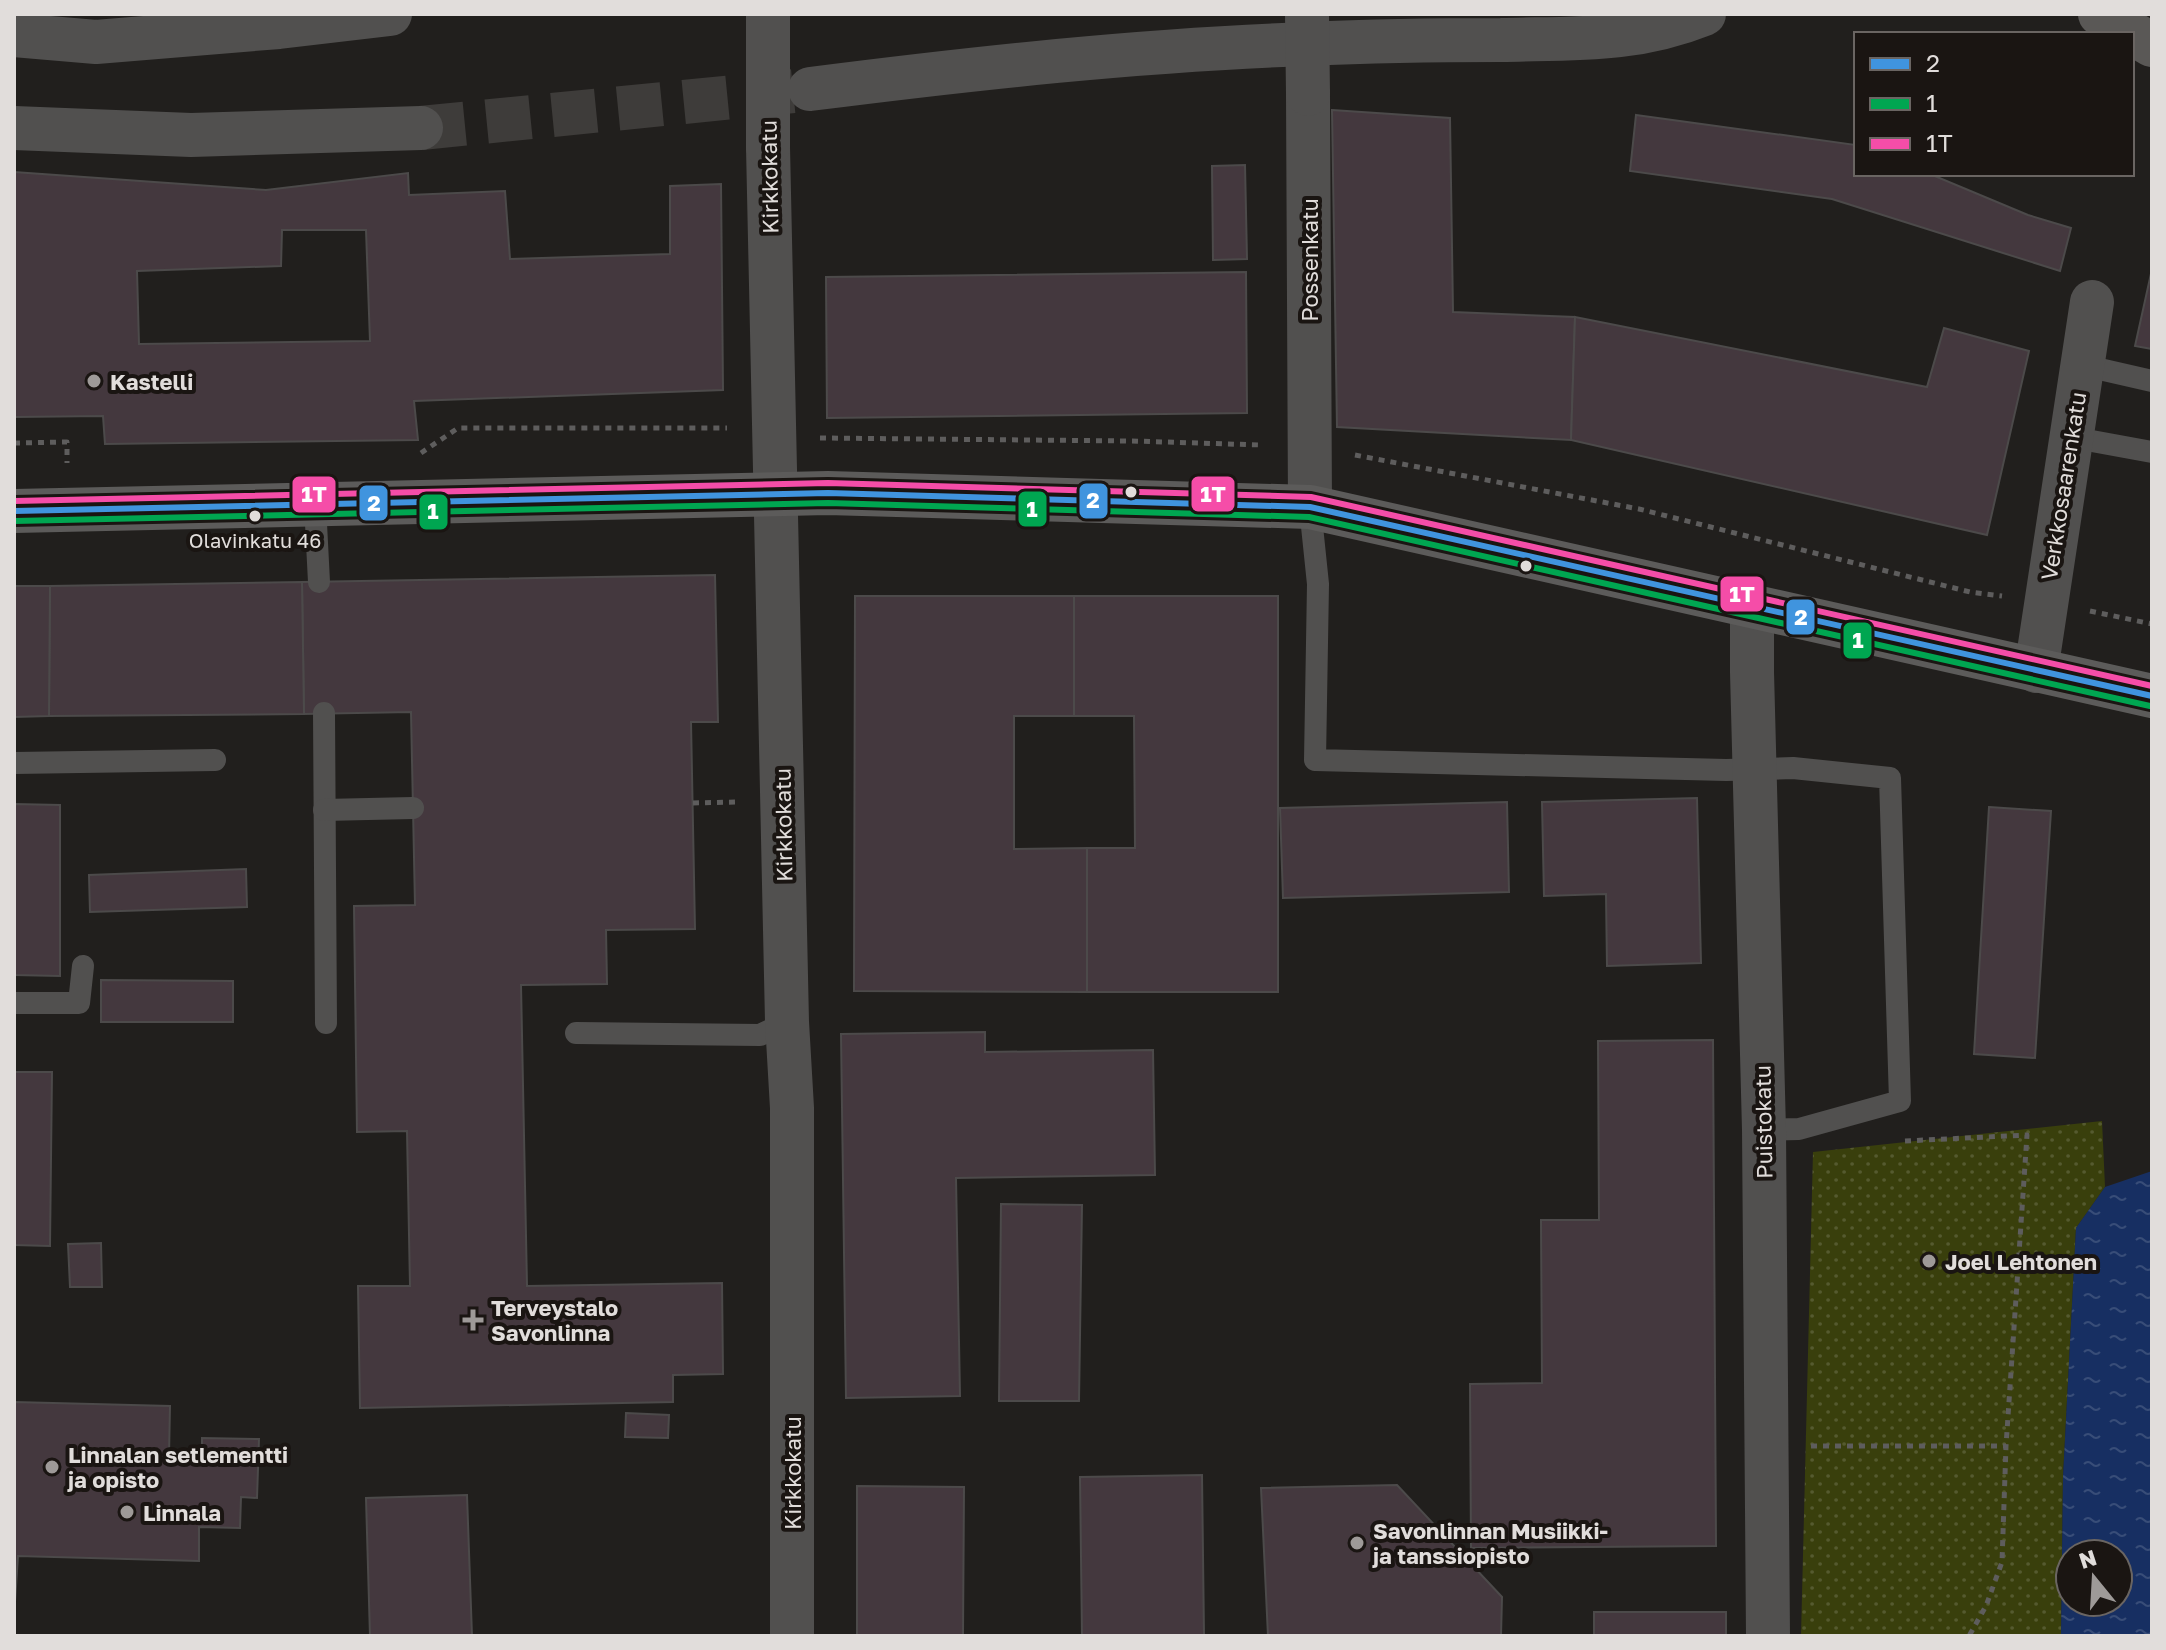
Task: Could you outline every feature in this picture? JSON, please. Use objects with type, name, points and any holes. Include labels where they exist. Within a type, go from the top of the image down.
[{"type":"highway","points":[[2100,14],[2130,32]]},
{"type":"highway","points":[[2134,34],[2152,45]]},
{"type":"main road","points":[[14,511],[828,493],[1310,507],[2152,696]]},
{"type":"street","points":[[14,35],[96,42],[279,27],[390,14]]},
{"type":"street","name":"Kirkkokatu","points":[[768,14],[774,435],[787,1022],[792,1108],[792,1636]]},
{"type":"street","name":"Possenkatu","points":[[1307,14],[1310,507]]},
{"type":"street","points":[[810,89],[1100,56],[1225,47],[1614,38],[1674,26],[1704,14]]},
{"type":"street","points":[[14,128],[191,135],[421,128]]},
{"type":"street","name":"Verkkosaarenkatu","points":[[2036,671],[2092,302]]},
{"type":"street","name":"Puistokatu","points":[[1752,607],[1764,1130],[1768,1636]]},
{"type":"lane","points":[[2082,365],[2152,381]]},
{"type":"lane","points":[[2070,437],[2152,452]]},
{"type":"lane","points":[[315,504],[319,582]]},
{"type":"lane","points":[[1310,507],[1318,584],[1315,760],[1793,768],[1890,778],[1900,1101],[1799,1129],[1764,1130]]},
{"type":"lane","points":[[324,713],[326,1023]]},
{"type":"lane","points":[[14,763],[215,760]]},
{"type":"lane","points":[[324,810],[413,808]]},
{"type":"lane","points":[[14,1003],[79,1003],[83,966]]},
{"type":"lane","points":[[576,1033],[760,1035],[787,1022]]},
{"type":"path","points":[[418,455],[458,428],[732,428],[806,438],[1132,441],[1311,447],[1639,509],[1970,592],[2045,601],[2152,624]]},
{"type":"path","points":[[14,443],[67,442],[67,466]]},
{"type":"path","points":[[693,803],[744,802]]},
{"type":"path","points":[[1890,1142],[2027,1135],[2006,1446],[2002,1562],[1986,1606],[1969,1636]]},
{"type":"path","points":[[1766,1446],[2006,1446]]},
{"type":"green space","points":[[2102,1121],[2105,1187],[2076,1228],[2062,1538],[2054,1538],[2054,1618],[2061,1618],[2061,1636],[1801,1636],[1813,1152]]},
{"type":"water","points":[[2152,1171],[2152,1636],[2061,1636],[2061,1618],[2134,1618],[2134,1538],[2062,1538],[2076,1228],[2105,1187]]},
{"type":"building","points":[[1332,110],[1450,118],[1453,312],[1575,317],[1571,440],[1337,427]]},
{"type":"building","points":[[1636,115],[1854,145],[1854,176],[1935,176],[2028,215],[2071,228],[2060,271],[1832,199],[1630,171]]},
{"type":"building","points":[[1245,165],[1247,259],[1213,260],[1212,166]]},
{"type":"building","points":[[14,172],[266,190],[408,173],[409,195],[505,191],[510,259],[670,254],[670,186],[721,184],[723,390],[414,401],[418,440],[105,444],[103,416],[14,417]],"holes":[[[282,230],[366,230],[370,341],[139,344],[137,271],[281,266]]]},
{"type":"building","points":[[2152,269],[2152,349],[2135,346]]},
{"type":"building","points":[[1246,272],[1247,413],[827,418],[826,277]]},
{"type":"building","points":[[1575,317],[1927,387],[1944,328],[2029,351],[1987,535],[1571,440]]},
{"type":"building","points":[[715,575],[718,722],[691,722],[695,929],[606,930],[607,984],[521,985],[527,1286],[722,1283],[723,1374],[673,1375],[673,1402],[360,1408],[358,1286],[410,1286],[407,1131],[357,1132],[354,906],[415,905],[411,712],[304,714],[302,582]]},
{"type":"building","points":[[302,582],[304,714],[49,716],[50,586]]},
{"type":"building","points":[[14,586],[50,586],[49,716],[14,717]]},
{"type":"building","points":[[855,596],[1074,596],[1074,716],[1014,716],[1014,849],[1087,848],[1087,992],[854,991]]},
{"type":"building","points":[[1074,596],[1278,596],[1278,992],[1087,992],[1087,848],[1135,848],[1134,716],[1074,716]]},
{"type":"building","points":[[1697,798],[1701,963],[1607,966],[1606,894],[1544,896],[1542,802]]},
{"type":"building","points":[[1507,802],[1509,892],[1283,898],[1280,808]]},
{"type":"building","points":[[14,804],[60,805],[60,976],[14,975]]},
{"type":"building","points":[[1989,807],[2051,811],[2035,1058],[1974,1054]]},
{"type":"building","points":[[246,869],[247,907],[90,912],[89,875]]},
{"type":"building","points":[[101,980],[233,981],[233,1022],[101,1022]]},
{"type":"building","points":[[985,1032],[985,1052],[1153,1050],[1155,1175],[956,1178],[960,1396],[846,1398],[841,1034]]},
{"type":"building","points":[[1713,1040],[1716,1546],[1471,1548],[1470,1384],[1542,1383],[1541,1220],[1599,1220],[1598,1041]]},
{"type":"building","points":[[14,1072],[52,1072],[50,1246],[14,1245]]},
{"type":"building","points":[[1001,1204],[1082,1205],[1079,1401],[999,1401]]},
{"type":"building","points":[[101,1243],[102,1287],[70,1287],[68,1244]]},
{"type":"building","name":"Linnala","points":[[14,1402],[170,1406],[169,1456],[202,1457],[202,1438],[259,1439],[257,1498],[241,1497],[240,1528],[199,1527],[199,1561],[18,1556],[14,1617]]},
{"type":"building","points":[[626,1413],[669,1415],[668,1438],[625,1437]]},
{"type":"building","points":[[1202,1475],[1204,1636],[1082,1636],[1080,1477]]},
{"type":"building","name":"Savonlinnan Musiikki- ja tanssiopisto","points":[[1397,1485],[1502,1597],[1501,1636],[1268,1636],[1261,1488]]},
{"type":"building","points":[[857,1486],[964,1487],[963,1636],[857,1636]]},
{"type":"building","points":[[467,1495],[472,1636],[370,1636],[366,1498]]},
{"type":"building","points":[[1594,1612],[1726,1612],[1726,1636],[1594,1636]]},
{"type":"tunnel","points":[[421,128],[805,90]]},
{"type":"transit line","name":"1T","points":[[14,501],[828,483],[1311,497],[2152,686]]},
{"type":"transit line","name":"2","points":[[14,511],[828,493],[1310,507],[2152,696]]},
{"type":"transit line","name":"1","points":[[14,521],[828,503],[1309,517],[2150,706]]},
{"type":"place","name":"Kastelli","points":[[94,381]]},
{"type":"place","name":"Olavinkatu 46","points":[[255,516]]},
{"type":"place","name":"Joel Lehtonen","points":[[1929,1261]]},
{"type":"place","name":"Terveystalo Savonlinna","points":[[473,1320]]},
{"type":"place","name":"Linnalan setlementti ja opisto","points":[[52,1467]]},
{"type":"place","name":"Linnala","points":[[127,1512]]},
{"type":"place","name":"Savonlinnan Musiikki- ja tanssiopisto","points":[[1357,1543]]}]
